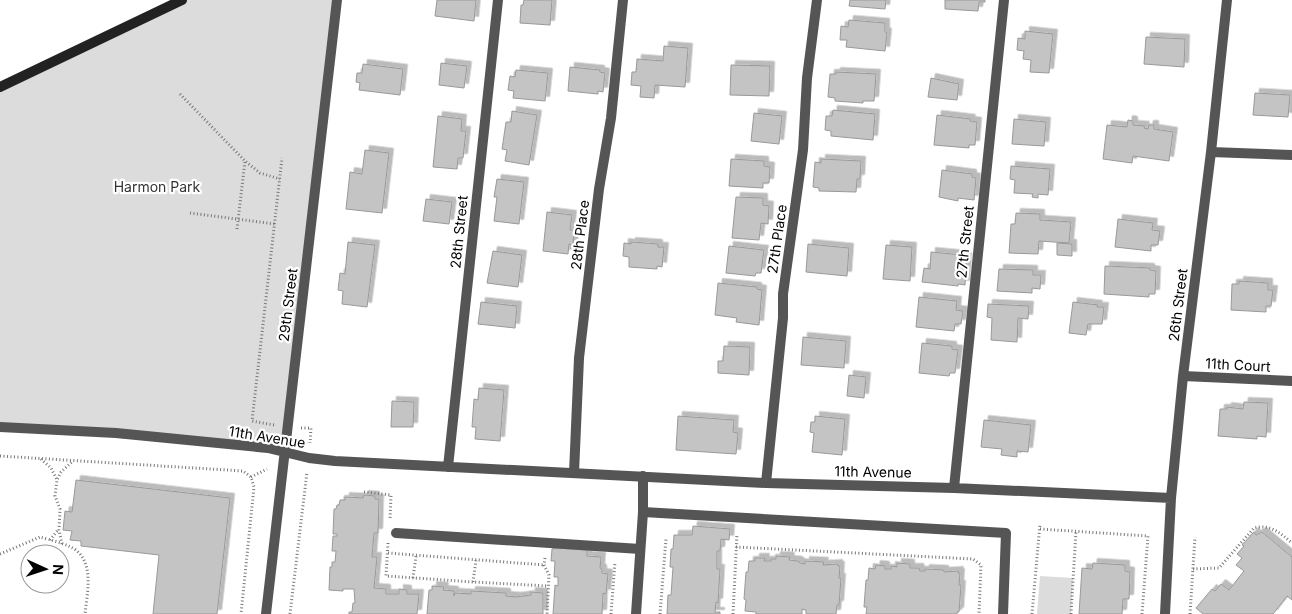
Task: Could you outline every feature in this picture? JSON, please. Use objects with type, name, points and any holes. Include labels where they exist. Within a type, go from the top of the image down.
[{"type":"main road","points":[[0,87],[182,0]]},
{"type":"street","name":"29th Street","points":[[266,614],[337,0]]},
{"type":"street","name":"28th Street","points":[[448,467],[498,0]]},
{"type":"street","name":"28th Place","points":[[574,473],[579,358],[599,189],[611,118],[623,0]]},
{"type":"street","name":"27th Place","points":[[766,483],[783,318],[783,294],[803,150],[807,78],[817,0]]},
{"type":"street","name":"27th Street","points":[[954,488],[1004,0]]},
{"type":"street","name":"26th Street","points":[[1165,614],[1171,498],[1183,376],[1211,152],[1226,0]]},
{"type":"street","points":[[1211,152],[1292,155]]},
{"type":"street","name":"11th Court","points":[[1183,376],[1292,381]]},
{"type":"street","name":"11th Avenue","points":[[0,427],[116,433],[268,448],[284,453],[335,461],[766,483],[954,488],[1171,498]]},
{"type":"street","points":[[636,614],[643,512],[643,476]]},
{"type":"street","points":[[643,512],[1006,533],[1002,614]]},
{"type":"street","points":[[392,533],[640,549]]},
{"type":"path","points":[[180,94],[245,161],[260,173],[280,179]]},
{"type":"path","points":[[237,229],[245,161]]},
{"type":"path","points":[[190,213],[275,224]]},
{"type":"path","points":[[251,477],[267,469],[268,448]]},
{"type":"path","points":[[0,456],[243,471],[251,477],[254,486],[240,614]]},
{"type":"path","points":[[41,458],[51,468],[57,480]]},
{"type":"path","points":[[62,544],[59,530],[60,509],[55,496],[57,480],[61,472],[73,460]]},
{"type":"path","points":[[364,492],[391,494],[389,524]]},
{"type":"path","points":[[1032,614],[1040,524]]},
{"type":"path","points":[[1040,528],[1148,536],[1142,614]]},
{"type":"path","points":[[1193,569],[1220,568],[1254,528],[1273,528],[1292,543]]},
{"type":"path","points":[[50,540],[59,530]]},
{"type":"path","points":[[1072,614],[1076,531]]},
{"type":"path","points":[[392,533],[386,576],[548,586]]},
{"type":"path","points":[[733,614],[737,534]]},
{"type":"path","points":[[0,554],[40,537],[62,544]]},
{"type":"path","points":[[1190,614],[1195,537]]},
{"type":"path","points":[[660,614],[666,539]]},
{"type":"path","points":[[70,547],[76,550],[83,560],[88,574],[85,614]]},
{"type":"path","points":[[736,547],[973,559],[981,565],[979,614]]},
{"type":"path","points":[[388,553],[544,566]]},
{"type":"path","points":[[545,554],[544,566],[549,575],[547,614]]},
{"type":"path","points":[[413,578],[416,556]]},
{"type":"path","points":[[473,582],[476,560]]},
{"type":"path","points":[[611,614],[615,560]]},
{"type":"green space","name":"Harmon Park","points":[[182,0],[334,0],[284,453],[0,427],[0,87]]},
{"type":"green space","points":[[1040,576],[1073,578],[1071,614],[1037,614]]},
{"type":"building","points":[[437,0],[476,0],[474,21],[435,16]]},
{"type":"building","points":[[524,0],[552,0],[550,25],[520,23],[521,5],[523,5]]},
{"type":"building","points":[[850,0],[886,0],[885,9],[849,6]]},
{"type":"building","points":[[945,0],[985,0],[985,2],[979,2],[978,11],[945,9]]},
{"type":"building","points":[[849,20],[885,23],[885,32],[887,33],[885,51],[846,47],[847,40],[840,40],[841,26],[848,27]]},
{"type":"building","points":[[1025,31],[1053,34],[1049,73],[1030,72],[1031,60],[1023,59],[1024,51],[1017,50],[1018,38],[1025,39]]},
{"type":"building","points":[[1146,37],[1185,39],[1184,67],[1144,64]]},
{"type":"building","points":[[664,46],[688,48],[685,87],[655,85],[654,98],[640,97],[641,86],[631,85],[632,72],[636,72],[637,59],[663,61]]},
{"type":"building","points":[[441,63],[467,66],[464,88],[439,85]]},
{"type":"building","points":[[363,64],[403,69],[400,95],[359,90],[360,83],[356,82],[357,73],[362,73]]},
{"type":"building","points":[[731,65],[770,66],[769,96],[730,95]]},
{"type":"building","points":[[570,67],[600,70],[600,72],[605,73],[603,92],[598,91],[598,94],[568,91]]},
{"type":"building","points":[[516,70],[548,73],[545,101],[513,98],[514,91],[508,90],[510,76],[515,77]]},
{"type":"building","points":[[836,72],[876,74],[874,101],[863,101],[863,103],[835,101],[835,98],[828,97],[830,74],[836,74]]},
{"type":"building","points":[[931,78],[959,84],[957,100],[928,97]]},
{"type":"building","points":[[1255,93],[1290,95],[1288,117],[1253,115]]},
{"type":"building","points":[[833,110],[875,114],[873,140],[831,136],[831,131],[825,130],[826,116],[832,116]]},
{"type":"building","points":[[512,111],[537,115],[529,165],[505,161],[507,150],[502,149],[506,122],[511,122]]},
{"type":"building","points":[[754,113],[782,116],[779,144],[751,141]]},
{"type":"building","points":[[937,115],[971,119],[970,121],[977,122],[975,145],[969,145],[969,148],[934,145]]},
{"type":"building","points":[[438,116],[462,119],[461,131],[466,131],[463,158],[458,158],[457,169],[433,167]]},
{"type":"building","points":[[1014,119],[1046,122],[1044,146],[1012,144]]},
{"type":"building","points":[[1128,120],[1133,121],[1133,125],[1145,126],[1144,128],[1148,129],[1149,125],[1154,125],[1154,129],[1173,132],[1169,161],[1133,156],[1132,163],[1103,159],[1107,125],[1127,127]]},
{"type":"building","points":[[365,150],[389,153],[382,213],[346,209],[350,172],[362,174]]},
{"type":"building","points":[[731,159],[764,161],[764,166],[770,167],[769,183],[763,183],[763,188],[729,186]]},
{"type":"building","points":[[821,159],[861,161],[860,179],[857,179],[856,192],[819,191],[819,188],[813,187],[815,162],[821,163]]},
{"type":"building","points":[[1011,166],[1050,169],[1048,195],[1038,194],[1038,198],[1032,197],[1033,194],[1014,193],[1015,180],[1010,179]]},
{"type":"building","points":[[942,170],[972,174],[972,177],[976,178],[974,200],[958,198],[958,201],[939,197]]},
{"type":"building","points":[[497,179],[524,182],[519,224],[494,221],[497,197],[494,197]]},
{"type":"building","points":[[736,197],[763,198],[763,205],[769,206],[768,224],[761,223],[759,240],[732,238]]},
{"type":"building","points":[[426,199],[452,202],[449,224],[423,221]]},
{"type":"building","points":[[547,212],[572,215],[570,230],[574,230],[573,245],[569,244],[568,254],[543,251]]},
{"type":"building","points":[[1016,213],[1040,214],[1040,220],[1071,222],[1069,243],[1039,241],[1038,254],[1009,253],[1011,224],[1015,224]]},
{"type":"building","points":[[1118,219],[1153,223],[1152,230],[1160,231],[1158,245],[1151,245],[1151,251],[1115,247]]},
{"type":"building","points":[[348,242],[375,245],[367,307],[342,304],[343,291],[338,290],[340,273],[345,274]]},
{"type":"building","points":[[631,242],[658,244],[658,247],[664,247],[662,267],[657,266],[657,269],[629,267],[629,257],[623,256],[624,243],[631,244]]},
{"type":"building","points":[[1057,243],[1072,244],[1072,256],[1057,255]]},
{"type":"building","points":[[808,244],[849,248],[847,276],[806,272]]},
{"type":"building","points":[[886,245],[912,247],[910,281],[883,279]]},
{"type":"building","points":[[729,246],[764,250],[761,273],[756,273],[755,276],[726,273]]},
{"type":"building","points":[[493,251],[522,255],[518,287],[487,283]]},
{"type":"building","points":[[931,252],[967,257],[965,285],[922,282],[924,268],[930,269]]},
{"type":"building","points":[[1105,266],[1150,268],[1150,270],[1156,271],[1155,294],[1149,294],[1149,297],[1104,294]]},
{"type":"building","points":[[999,269],[1033,270],[1033,275],[1041,275],[1040,289],[1032,288],[1032,293],[997,291]]},
{"type":"building","points":[[1239,281],[1268,283],[1268,290],[1273,290],[1271,306],[1266,306],[1266,312],[1231,310],[1232,284],[1239,284]]},
{"type":"building","points":[[718,283],[757,287],[757,289],[762,290],[759,325],[736,322],[737,318],[715,315]]},
{"type":"building","points":[[919,297],[957,301],[956,310],[963,311],[961,324],[955,324],[954,331],[916,327]]},
{"type":"building","points":[[481,302],[517,306],[515,328],[478,324]]},
{"type":"building","points":[[1073,302],[1104,307],[1102,324],[1088,324],[1086,335],[1069,333]]},
{"type":"building","points":[[988,304],[1029,306],[1028,319],[1018,318],[1017,342],[991,340],[992,318],[987,317]]},
{"type":"building","points":[[803,337],[846,341],[844,368],[801,365]]},
{"type":"building","points":[[922,343],[952,346],[952,349],[958,350],[955,373],[950,373],[949,376],[919,373]]},
{"type":"building","points":[[724,346],[750,347],[749,375],[718,373],[718,361],[723,361]]},
{"type":"building","points":[[849,375],[866,377],[864,398],[847,396]]},
{"type":"building","points":[[479,388],[504,390],[500,441],[475,439],[476,427],[472,427],[474,399],[478,400]]},
{"type":"building","points":[[392,401],[414,402],[413,427],[391,427]]},
{"type":"building","points":[[1244,402],[1268,403],[1266,437],[1257,436],[1257,439],[1218,436],[1220,409],[1227,409],[1227,407],[1243,409]]},
{"type":"building","points":[[678,416],[734,420],[733,432],[738,433],[736,454],[676,450]]},
{"type":"building","points":[[815,416],[845,419],[842,455],[812,452],[814,433],[810,432],[811,422],[815,422]]},
{"type":"building","points":[[984,420],[1031,425],[1028,452],[1017,451],[1017,457],[1001,455],[1002,449],[981,447]]},
{"type":"building","points":[[76,480],[230,498],[217,614],[153,614],[159,555],[81,546],[81,541],[70,540],[72,531],[63,530],[65,511],[72,512]]},
{"type":"building","points":[[364,495],[375,496],[375,499],[379,499],[378,533],[374,533],[372,557],[377,557],[374,588],[386,589],[386,594],[399,594],[399,589],[407,590],[407,594],[419,594],[417,614],[349,614],[349,612],[352,612],[353,603],[355,603],[354,589],[343,589],[343,591],[329,590],[330,567],[332,567],[332,562],[335,562],[336,551],[332,551],[333,536],[337,536],[337,534],[333,534],[334,509],[339,505],[340,500],[345,500],[345,497],[363,498]]},
{"type":"building","points":[[693,526],[730,529],[729,540],[721,539],[720,551],[717,551],[717,569],[720,569],[718,603],[716,602],[715,612],[720,612],[720,614],[667,614],[668,595],[671,595],[673,567],[670,567],[674,535],[692,535]]},
{"type":"building","points":[[1254,532],[1256,535],[1262,532],[1292,557],[1292,600],[1287,596],[1273,614],[1203,614],[1196,608],[1212,589],[1215,591],[1221,584],[1229,590],[1244,571],[1236,565],[1242,558],[1237,554],[1244,546],[1242,545]]},
{"type":"building","points":[[552,549],[587,550],[587,556],[601,557],[600,568],[602,573],[608,574],[606,594],[603,593],[602,614],[553,614],[555,585],[558,586],[558,577],[554,577],[555,561],[551,561]]},
{"type":"building","points":[[776,556],[790,557],[789,560],[805,564],[805,561],[824,562],[823,565],[838,564],[840,566],[839,578],[841,578],[839,605],[837,605],[836,614],[806,614],[806,610],[802,609],[802,614],[756,614],[756,612],[745,611],[746,572],[748,572],[749,561],[755,561],[755,558],[765,558],[764,561],[771,561],[771,559],[776,559]]},
{"type":"building","points":[[897,563],[910,564],[910,568],[919,568],[920,571],[925,571],[925,569],[944,570],[944,572],[959,571],[959,585],[961,585],[959,612],[957,614],[866,614],[867,607],[864,607],[869,568],[875,569],[876,565],[885,566],[885,569],[891,569],[891,566],[897,567]]},
{"type":"building","points":[[1093,563],[1125,565],[1125,571],[1130,572],[1129,599],[1123,599],[1122,614],[1079,614],[1082,568],[1092,569]]},
{"type":"building","points":[[432,586],[444,587],[443,590],[454,591],[454,596],[455,593],[471,594],[471,591],[506,593],[506,596],[516,597],[531,595],[531,592],[543,593],[543,614],[427,614],[429,590],[432,590]]}]
